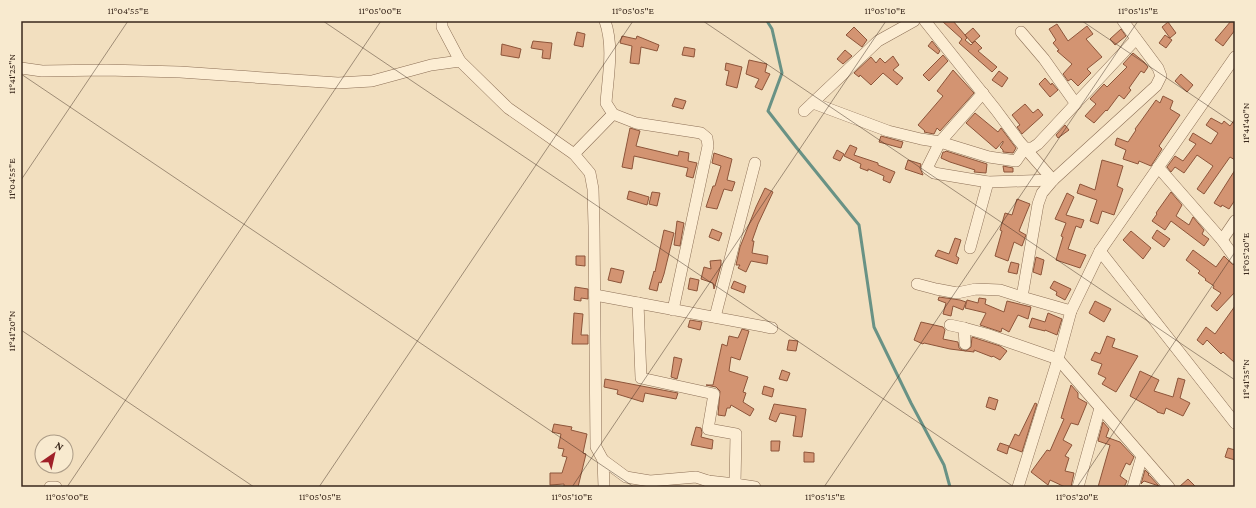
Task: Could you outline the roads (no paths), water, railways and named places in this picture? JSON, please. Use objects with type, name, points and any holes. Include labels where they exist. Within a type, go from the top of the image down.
[{"type":"street","points":[[442,21],[442,27],[460,61],[508,108],[574,154],[590,173],[593,189],[596,447],[603,460],[626,477],[650,481],[696,478],[710,484],[735,484],[755,487]]},
{"type":"street","points":[[605,21],[610,34],[610,60],[606,103],[613,114],[636,123],[701,133],[707,138],[708,146],[673,310]]},
{"type":"street","points":[[804,112],[878,41],[914,21]]},
{"type":"street","points":[[925,21],[983,93],[1018,141],[1053,180]]},
{"type":"street","points":[[1022,298],[1038,204],[1042,193],[1053,180],[1156,86],[1161,76],[1158,68],[1123,21]]},
{"type":"street","points":[[1021,32],[1044,59],[1076,104]]},
{"type":"street","points":[[1025,148],[1032,148],[1038,144],[1136,39]]},
{"type":"street","points":[[1018,487],[1058,359],[1071,311],[1100,251],[1235,57]]},
{"type":"street","points":[[21,68],[42,71],[106,70],[180,72],[338,82],[372,82],[431,65],[460,61]]},
{"type":"street","points":[[983,93],[940,142],[927,168],[934,173],[988,182],[1053,180]]},
{"type":"street","points":[[812,103],[888,131],[940,142],[989,157],[1016,161],[1025,148]]},
{"type":"street","points":[[574,154],[613,114]]},
{"type":"street","points":[[715,317],[755,163]]},
{"type":"street","points":[[1158,167],[1222,240],[1235,258]]},
{"type":"street","points":[[970,248],[988,182]]},
{"type":"street","points":[[1222,240],[1235,221]]},
{"type":"street","points":[[1100,251],[1235,423]]},
{"type":"street","points":[[917,284],[957,293],[976,289],[1000,290],[1022,298],[1071,311]]},
{"type":"street","points":[[595,295],[772,328]]},
{"type":"street","points":[[638,303],[641,378],[714,394],[708,429],[736,434],[735,484]]},
{"type":"street","points":[[950,325],[986,334],[1058,359],[1169,487]]},
{"type":"street","points":[[964,328],[965,344]]},
{"type":"street","points":[[1078,487],[1100,408]]},
{"type":"street","points":[[1133,487],[1142,456]]},
{"type":"street","points":[[603,460],[604,487]]},
{"type":"street","points":[[50,487],[56,487]]},
{"type":"waterway","points":[[767,21],[772,29],[782,73],[768,111],[859,225],[874,327],[911,403],[944,465],[950,487]]}]
